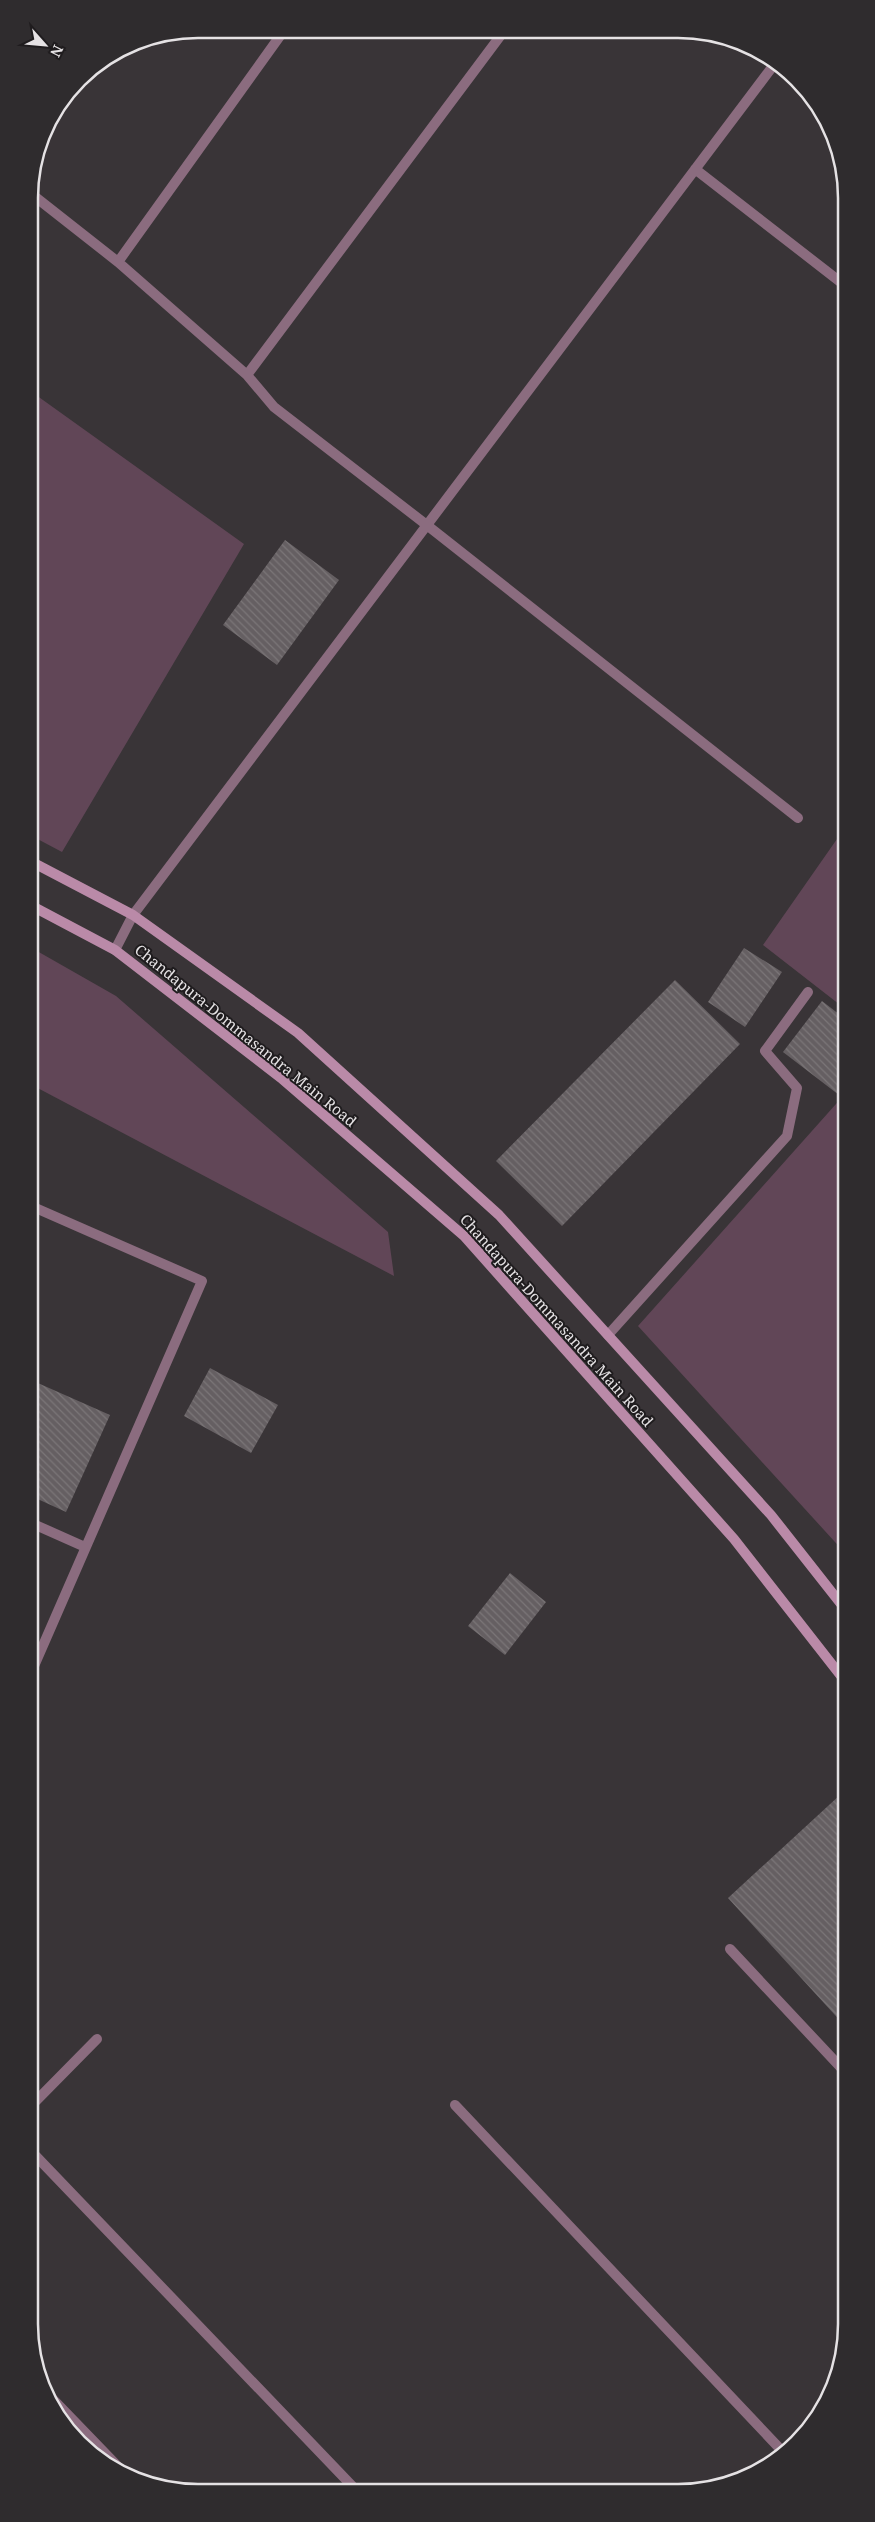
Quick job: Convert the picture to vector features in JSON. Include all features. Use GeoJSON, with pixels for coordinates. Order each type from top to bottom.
{"type":"FeatureCollection","features":[{"type":"Feature","properties":{"kind":"main road","name":"Chandapura-Dommasandra Main Road"},"geometry":{"type":"LineString","coordinates":[[38,865],[133,915],[298,1033],[499,1215],[771,1515],[837,1599]]}},
{"type":"Feature","properties":{"kind":"main road","name":"Chandapura-Dommasandra Main Road"},"geometry":{"type":"LineString","coordinates":[[38,909],[115,950],[281,1078],[464,1236],[734,1539],[837,1671]]}},
{"type":"Feature","properties":{"kind":"street"},"geometry":{"type":"LineString","coordinates":[[118,262],[279,38]]}},
{"type":"Feature","properties":{"kind":"street"},"geometry":{"type":"LineString","coordinates":[[247,375],[499,38]]}},
{"type":"Feature","properties":{"kind":"street"},"geometry":{"type":"LineString","coordinates":[[115,950],[133,915],[771,68]]}},
{"type":"Feature","properties":{"kind":"street"},"geometry":{"type":"LineString","coordinates":[[695,169],[838,280]]}},
{"type":"Feature","properties":{"kind":"street"},"geometry":{"type":"LineString","coordinates":[[38,199],[118,262],[247,375],[274,407],[798,818]]}},
{"type":"Feature","properties":{"kind":"street"},"geometry":{"type":"LineString","coordinates":[[608,1335],[787,1136],[797,1088],[765,1051],[808,992]]}},
{"type":"Feature","properties":{"kind":"street"},"geometry":{"type":"LineString","coordinates":[[38,1210],[202,1282],[38,1657]]}},
{"type":"Feature","properties":{"kind":"street"},"geometry":{"type":"LineString","coordinates":[[38,1526],[85,1547]]}},
{"type":"Feature","properties":{"kind":"street"},"geometry":{"type":"LineString","coordinates":[[730,1949],[837,2064]]}},
{"type":"Feature","properties":{"kind":"street"},"geometry":{"type":"LineString","coordinates":[[38,2099],[97,2039]]}},
{"type":"Feature","properties":{"kind":"street"},"geometry":{"type":"LineString","coordinates":[[455,2105],[779,2448]]}},
{"type":"Feature","properties":{"kind":"street"},"geometry":{"type":"LineString","coordinates":[[38,2158],[350,2484]]}},
{"type":"Feature","properties":{"kind":"street"},"geometry":{"type":"LineString","coordinates":[[64,2411],[108,2457]]}},
{"type":"Feature","properties":{"kind":"shaded area"},"geometry":{"type":"Polygon","coordinates":[[[38,396],[244,544],[62,852],[38,839],[38,396]]]}},
{"type":"Feature","properties":{"kind":"shaded area"},"geometry":{"type":"Polygon","coordinates":[[[838,838],[838,1003],[763,945],[838,838]]]}},
{"type":"Feature","properties":{"kind":"shaded area"},"geometry":{"type":"Polygon","coordinates":[[[38,952],[116,996],[388,1232],[394,1276],[38,1088],[38,952]]]}},
{"type":"Feature","properties":{"kind":"shaded area"},"geometry":{"type":"Polygon","coordinates":[[[838,1102],[837,1545],[638,1326],[838,1102]]]}},
{"type":"Feature","properties":{"kind":"building"},"geometry":{"type":"Polygon","coordinates":[[[285,540],[339,580],[277,665],[223,625],[285,540]]]}},
{"type":"Feature","properties":{"kind":"building"},"geometry":{"type":"Polygon","coordinates":[[[744,948],[782,972],[745,1027],[708,1002],[744,948]]]}},
{"type":"Feature","properties":{"kind":"building"},"geometry":{"type":"Polygon","coordinates":[[[675,980],[740,1044],[562,1226],[496,1161],[675,980]]]}},
{"type":"Feature","properties":{"kind":"building"},"geometry":{"type":"Polygon","coordinates":[[[822,1001],[838,1013],[838,1094],[783,1052],[822,1001]]]}},
{"type":"Feature","properties":{"kind":"building"},"geometry":{"type":"Polygon","coordinates":[[[210,1368],[278,1405],[251,1453],[184,1416],[210,1368]]]}},
{"type":"Feature","properties":{"kind":"building"},"geometry":{"type":"Polygon","coordinates":[[[38,1383],[110,1415],[66,1512],[38,1499],[38,1383]]]}},
{"type":"Feature","properties":{"kind":"building"},"geometry":{"type":"Polygon","coordinates":[[[510,1573],[546,1602],[505,1655],[468,1626],[510,1573]]]}},
{"type":"Feature","properties":{"kind":"building"},"geometry":{"type":"Polygon","coordinates":[[[837,1797],[837,2017],[728,1898],[837,1797]]]}}]}
